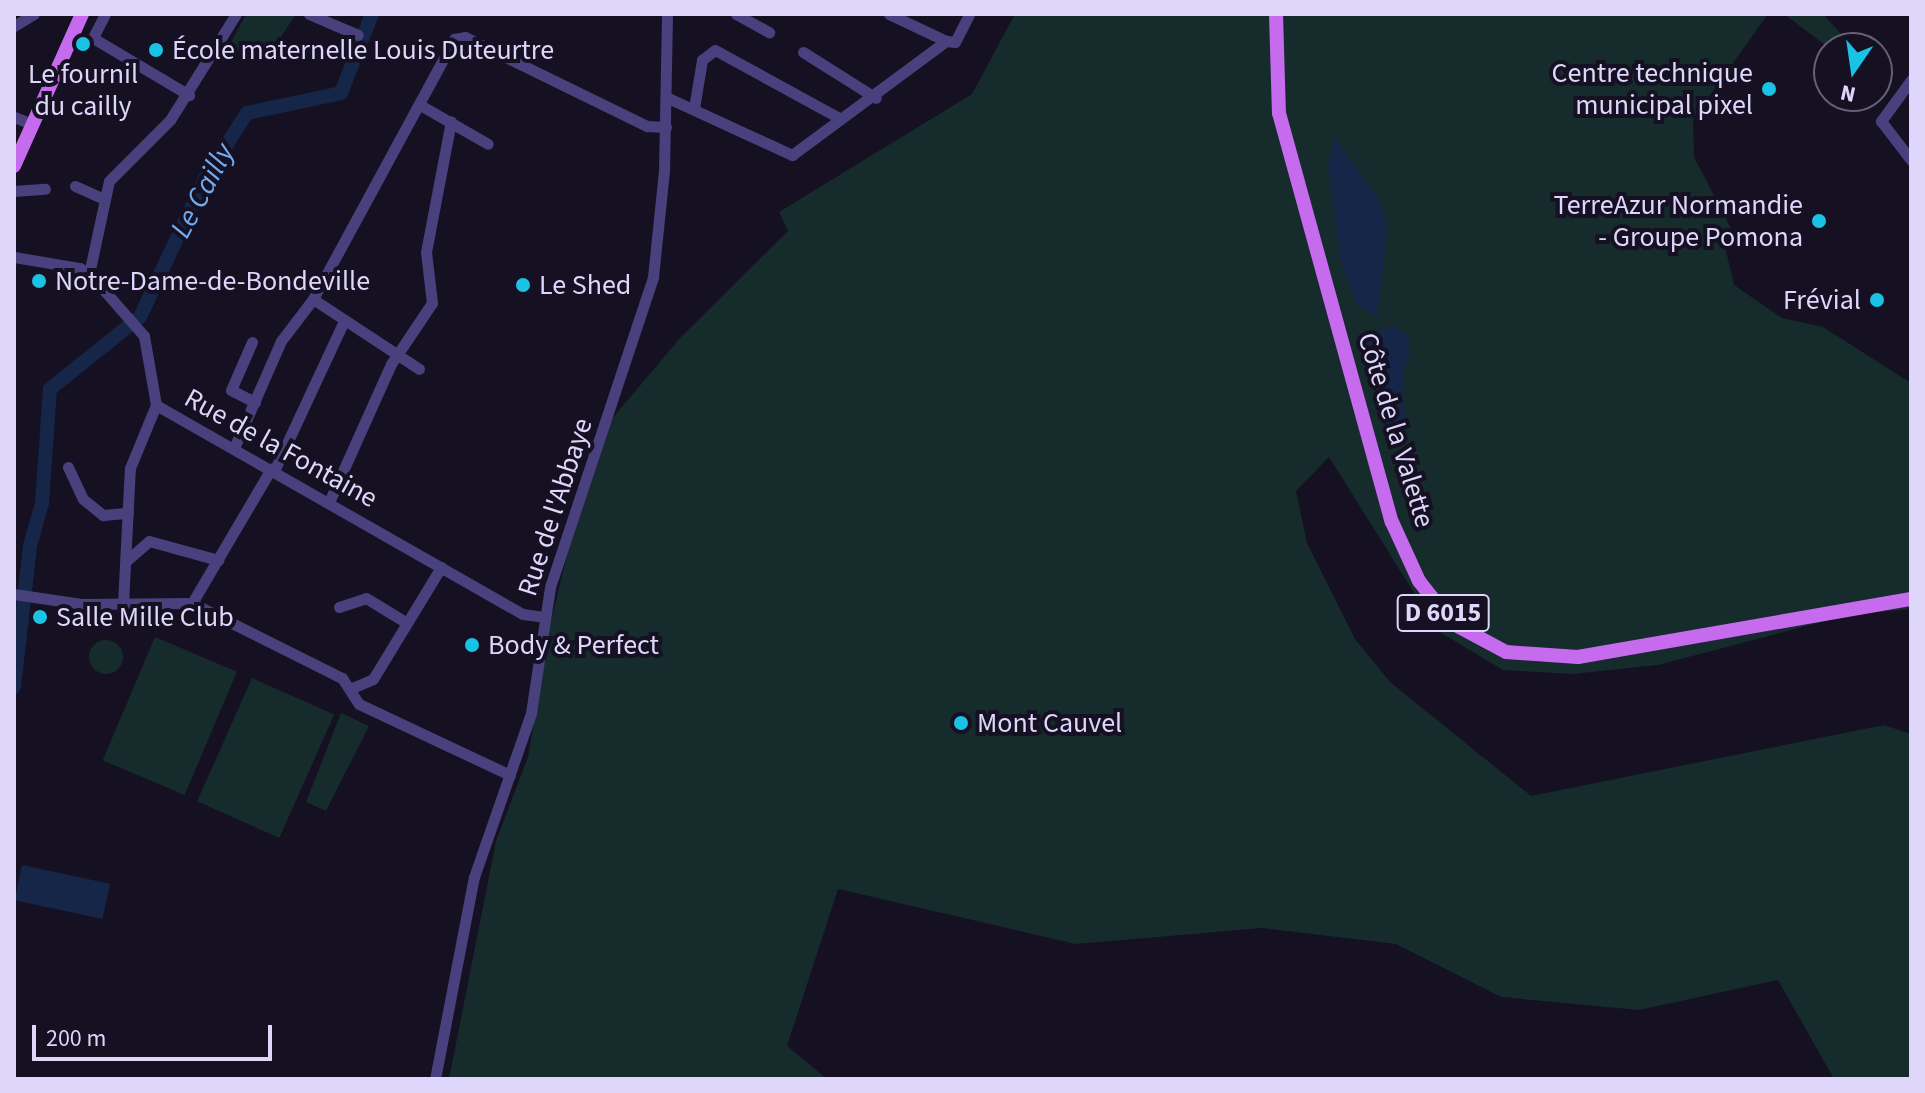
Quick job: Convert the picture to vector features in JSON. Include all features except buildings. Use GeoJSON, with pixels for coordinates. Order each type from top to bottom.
{"type":"FeatureCollection","features":[{"type":"Feature","properties":{"kind":"main road"},"geometry":{"type":"LineString","coordinates":[[14,166],[79,14]]}},
{"type":"Feature","properties":{"kind":"main road","name":"Côte de la Valette"},"geometry":{"type":"LineString","coordinates":[[1276,14],[1279,113],[1392,522],[1419,581],[1452,623],[1506,652],[1578,657],[1911,599]]}},
{"type":"Feature","properties":{"kind":"street"},"geometry":{"type":"LineString","coordinates":[[14,26],[34,14]]}},
{"type":"Feature","properties":{"kind":"street"},"geometry":{"type":"LineString","coordinates":[[105,14],[93,38],[189,95]]}},
{"type":"Feature","properties":{"kind":"street"},"geometry":{"type":"LineString","coordinates":[[14,257],[89,274],[102,198],[189,95],[236,14]]}},
{"type":"Feature","properties":{"kind":"street"},"geometry":{"type":"LineString","coordinates":[[309,14],[358,35]]}},
{"type":"Feature","properties":{"kind":"street","name":"Rue de l'Abbaye"},"geometry":{"type":"LineString","coordinates":[[435,1079],[474,877],[531,713],[544,617],[649,293],[666,131],[667,14]]}},
{"type":"Feature","properties":{"kind":"street"},"geometry":{"type":"LineString","coordinates":[[736,14],[769,32]]}},
{"type":"Feature","properties":{"kind":"street"},"geometry":{"type":"LineString","coordinates":[[889,14],[946,41],[955,42],[969,14]]}},
{"type":"Feature","properties":{"kind":"street"},"geometry":{"type":"LineString","coordinates":[[234,448],[281,341],[313,299],[454,39],[465,37],[647,126],[666,131]]}},
{"type":"Feature","properties":{"kind":"street"},"geometry":{"type":"LineString","coordinates":[[666,97],[787,156],[839,118],[876,98],[946,41]]}},
{"type":"Feature","properties":{"kind":"street"},"geometry":{"type":"LineString","coordinates":[[694,108],[702,60],[715,50],[839,118]]}},
{"type":"Feature","properties":{"kind":"street"},"geometry":{"type":"LineString","coordinates":[[803,52],[876,98]]}},
{"type":"Feature","properties":{"kind":"street"},"geometry":{"type":"LineString","coordinates":[[1911,80],[1881,121],[1911,160]]}},
{"type":"Feature","properties":{"kind":"street"},"geometry":{"type":"LineString","coordinates":[[420,105],[488,144]]}},
{"type":"Feature","properties":{"kind":"street"},"geometry":{"type":"LineString","coordinates":[[14,117],[32,124]]}},
{"type":"Feature","properties":{"kind":"street"},"geometry":{"type":"LineString","coordinates":[[329,502],[396,355],[434,296],[426,252],[451,121]]}},
{"type":"Feature","properties":{"kind":"street"},"geometry":{"type":"LineString","coordinates":[[75,186],[102,198]]}},
{"type":"Feature","properties":{"kind":"street"},"geometry":{"type":"LineString","coordinates":[[14,191],[45,189]]}},
{"type":"Feature","properties":{"kind":"street","name":"Rue de la Fontaine"},"geometry":{"type":"LineString","coordinates":[[89,274],[140,331],[156,405],[523,614],[544,617]]}},
{"type":"Feature","properties":{"kind":"street"},"geometry":{"type":"LineString","coordinates":[[313,299],[343,323],[419,369]]}},
{"type":"Feature","properties":{"kind":"street"},"geometry":{"type":"LineString","coordinates":[[192,603],[273,470],[343,323]]}},
{"type":"Feature","properties":{"kind":"street"},"geometry":{"type":"LineString","coordinates":[[252,342],[231,390],[255,402]]}},
{"type":"Feature","properties":{"kind":"street"},"geometry":{"type":"LineString","coordinates":[[123,604],[134,451],[156,405]]}},
{"type":"Feature","properties":{"kind":"street"},"geometry":{"type":"LineString","coordinates":[[68,467],[83,499],[103,515],[128,513]]}},
{"type":"Feature","properties":{"kind":"street"},"geometry":{"type":"LineString","coordinates":[[125,563],[149,541],[218,560]]}},
{"type":"Feature","properties":{"kind":"street"},"geometry":{"type":"LineString","coordinates":[[352,688],[370,683],[441,567]]}},
{"type":"Feature","properties":{"kind":"street"},"geometry":{"type":"LineString","coordinates":[[14,594],[123,604],[192,603],[352,688],[359,704],[510,775]]}},
{"type":"Feature","properties":{"kind":"street"},"geometry":{"type":"LineString","coordinates":[[339,607],[366,598],[407,623]]}},
{"type":"Feature","properties":{"kind":"green space"},"geometry":{"type":"Polygon","coordinates":[[[246,14],[296,14],[270,54],[252,60],[229,46],[246,14]]]}},
{"type":"Feature","properties":{"kind":"green space"},"geometry":{"type":"Polygon","coordinates":[[[1015,14],[1768,14],[1693,119],[1694,157],[1736,238],[1726,251],[1734,285],[1782,318],[1823,327],[1911,383],[1911,609],[1848,615],[1658,665],[1572,674],[1503,670],[1438,631],[1329,457],[1296,491],[1307,543],[1355,639],[1390,682],[1531,796],[1884,725],[1911,734],[1911,1079],[1834,1079],[1778,980],[1639,1010],[1501,997],[1396,944],[1262,928],[1076,944],[838,889],[787,1046],[827,1079],[449,1079],[496,841],[528,757],[551,621],[595,439],[680,338],[788,231],[779,212],[972,94],[1015,14]]]}},
{"type":"Feature","properties":{"kind":"green space"},"geometry":{"type":"Polygon","coordinates":[[[1784,14],[1823,14],[1839,32],[1813,32],[1813,36],[1784,14]]]}},
{"type":"Feature","properties":{"kind":"green space"},"geometry":{"type":"Polygon","coordinates":[[[155,637],[237,672],[185,795],[103,760],[155,637]]]}},
{"type":"Feature","properties":{"kind":"green space"},"geometry":{"type":"Polygon","coordinates":[[[106,640],[118,645],[123,657],[118,669],[106,674],[94,669],[89,657],[94,645],[106,640]]]}},
{"type":"Feature","properties":{"kind":"green space"},"geometry":{"type":"Polygon","coordinates":[[[252,678],[334,715],[279,838],[197,801],[252,678]]]}},
{"type":"Feature","properties":{"kind":"green space"},"geometry":{"type":"Polygon","coordinates":[[[341,713],[369,726],[326,811],[306,802],[341,713]]]}},
{"type":"Feature","properties":{"kind":"water"},"geometry":{"type":"Polygon","coordinates":[[[1335,138],[1382,205],[1387,231],[1377,317],[1357,305],[1340,257],[1328,163],[1335,138]]]}},
{"type":"Feature","properties":{"kind":"water"},"geometry":{"type":"Polygon","coordinates":[[[1393,326],[1408,335],[1410,352],[1403,373],[1405,428],[1386,437],[1364,344],[1371,332],[1393,326]]]}},
{"type":"Feature","properties":{"kind":"water"},"geometry":{"type":"Polygon","coordinates":[[[22,865],[110,884],[103,919],[15,900],[22,865]]]}},
{"type":"Feature","properties":{"kind":"waterway","name":"Le Cailly"},"geometry":{"type":"LineString","coordinates":[[14,687],[30,546],[42,503],[50,389],[140,317],[206,177],[247,113],[341,93],[372,14]]}},
{"type":"Feature","properties":{"kind":"place","name":"Le fournil du cailly"},"geometry":{"type":"Point","coordinates":[83,44]}},
{"type":"Feature","properties":{"kind":"place","name":"École maternelle Louis Duteurtre"},"geometry":{"type":"Point","coordinates":[156,50]}},
{"type":"Feature","properties":{"kind":"place","name":"Centre technique municipal pixel"},"geometry":{"type":"Point","coordinates":[1769,89]}},
{"type":"Feature","properties":{"kind":"place","name":"TerreAzur Normandie - Groupe Pomona"},"geometry":{"type":"Point","coordinates":[1819,221]}},
{"type":"Feature","properties":{"kind":"place","name":"Notre-Dame-de-Bondeville"},"geometry":{"type":"Point","coordinates":[39,281]}},
{"type":"Feature","properties":{"kind":"place","name":"Le Shed"},"geometry":{"type":"Point","coordinates":[523,285]}},
{"type":"Feature","properties":{"kind":"place","name":"Frévial"},"geometry":{"type":"Point","coordinates":[1877,300]}},
{"type":"Feature","properties":{"kind":"place","name":"Salle Mille Club"},"geometry":{"type":"Point","coordinates":[40,617]}},
{"type":"Feature","properties":{"kind":"place","name":"Body & Perfect"},"geometry":{"type":"Point","coordinates":[472,645]}},
{"type":"Feature","properties":{"kind":"place","name":"Mont Cauvel"},"geometry":{"type":"Point","coordinates":[961,723]}}]}
